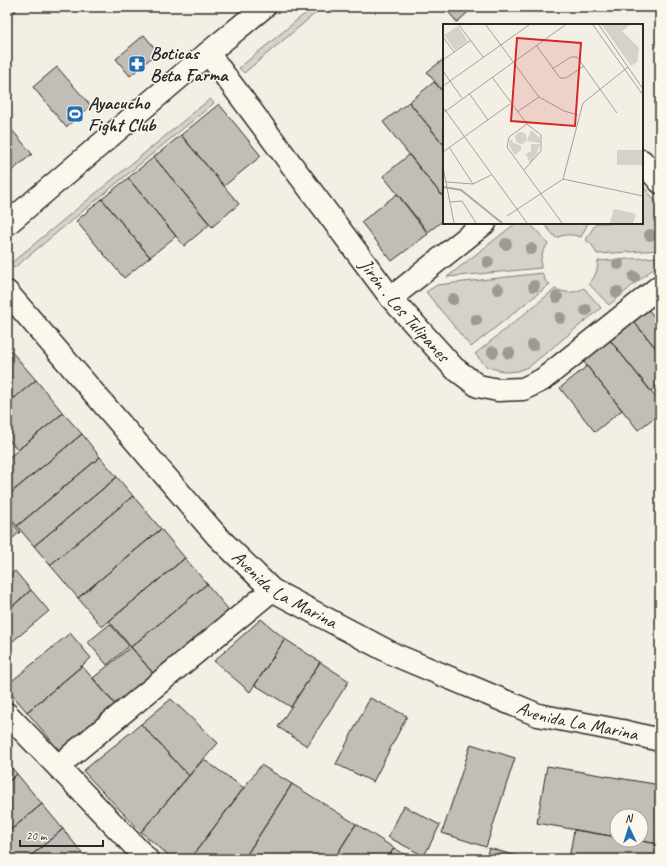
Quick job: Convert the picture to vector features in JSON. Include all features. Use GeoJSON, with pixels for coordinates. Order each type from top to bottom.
{"type":"FeatureCollection","features":[{"type":"Feature","properties":{"kind":"street"},"geometry":{"type":"LineString","coordinates":[[7,224],[264,7]]}},
{"type":"Feature","properties":{"kind":"street","name":"Jirón . Los Tulipanes"},"geometry":{"type":"LineString","coordinates":[[208,53],[391,298],[454,368],[478,386],[498,390],[524,389],[542,380],[660,286]]}},
{"type":"Feature","properties":{"kind":"street"},"geometry":{"type":"LineString","coordinates":[[643,162],[660,182]]}},
{"type":"Feature","properties":{"kind":"street"},"geometry":{"type":"LineString","coordinates":[[391,298],[484,224]]}},
{"type":"Feature","properties":{"kind":"street","name":"Avenida La Marina"},"geometry":{"type":"LineString","coordinates":[[7,292],[217,536],[272,590],[393,654],[538,715],[660,740]]}},
{"type":"Feature","properties":{"kind":"street"},"geometry":{"type":"LineString","coordinates":[[58,766],[272,590]]}},
{"type":"Feature","properties":{"kind":"street"},"geometry":{"type":"LineString","coordinates":[[7,714],[147,859]]}},
{"type":"Feature","properties":{"kind":"shaded area"},"geometry":{"type":"Polygon","coordinates":[[[313,7],[323,7],[244,73],[239,68],[313,7]]]}},
{"type":"Feature","properties":{"kind":"shaded area"},"geometry":{"type":"Polygon","coordinates":[[[210,99],[214,103],[14,268],[10,264],[210,99]]]}},
{"type":"Feature","properties":{"kind":"shaded area"},"geometry":{"type":"Polygon","coordinates":[[[643,186],[660,206],[660,250],[597,254],[592,245],[586,240],[595,224],[643,224],[643,186]]]}},
{"type":"Feature","properties":{"kind":"shaded area"},"geometry":{"type":"Polygon","coordinates":[[[515,224],[531,224],[548,244],[542,255],[541,268],[447,277],[515,224]]]}},
{"type":"Feature","properties":{"kind":"shaded area"},"geometry":{"type":"Polygon","coordinates":[[[544,224],[588,224],[581,237],[568,235],[556,238],[544,224]]]}},
{"type":"Feature","properties":{"kind":"shaded area"},"geometry":{"type":"Polygon","coordinates":[[[660,257],[660,263],[609,305],[589,284],[596,273],[598,261],[660,257]]]}},
{"type":"Feature","properties":{"kind":"shaded area"},"geometry":{"type":"Polygon","coordinates":[[[542,273],[546,282],[550,284],[471,347],[426,292],[437,285],[542,273]]]}},
{"type":"Feature","properties":{"kind":"shaded area"},"geometry":{"type":"Polygon","coordinates":[[[584,288],[601,308],[530,366],[518,371],[506,372],[487,367],[475,354],[555,289],[570,292],[584,288]]]}},
{"type":"Feature","properties":{"kind":"building"},"geometry":{"type":"Polygon","coordinates":[[[7,7],[13,7],[16,11],[7,18],[7,7]]]}},
{"type":"Feature","properties":{"kind":"building"},"geometry":{"type":"Polygon","coordinates":[[[444,7],[474,7],[457,22],[444,7]]]}},
{"type":"Feature","properties":{"kind":"building"},"geometry":{"type":"Polygon","coordinates":[[[144,35],[158,52],[130,76],[116,59],[144,35]]]}},
{"type":"Feature","properties":{"kind":"building"},"geometry":{"type":"Polygon","coordinates":[[[443,60],[443,92],[427,72],[443,60]]]}},
{"type":"Feature","properties":{"kind":"building"},"geometry":{"type":"Polygon","coordinates":[[[57,67],[91,106],[66,127],[33,87],[57,67]]]}},
{"type":"Feature","properties":{"kind":"building"},"geometry":{"type":"Polygon","coordinates":[[[434,82],[443,92],[443,144],[409,102],[434,82]]]}},
{"type":"Feature","properties":{"kind":"building"},"geometry":{"type":"Polygon","coordinates":[[[409,102],[443,144],[443,197],[383,122],[409,102]]]}},
{"type":"Feature","properties":{"kind":"building"},"geometry":{"type":"Polygon","coordinates":[[[219,104],[261,156],[224,186],[181,135],[219,104]]]}},
{"type":"Feature","properties":{"kind":"building"},"geometry":{"type":"Polygon","coordinates":[[[7,124],[32,154],[13,170],[7,163],[7,124]]]}},
{"type":"Feature","properties":{"kind":"building"},"geometry":{"type":"Polygon","coordinates":[[[181,135],[239,204],[212,227],[154,157],[181,135]]]}},
{"type":"Feature","properties":{"kind":"building"},"geometry":{"type":"Polygon","coordinates":[[[409,155],[443,197],[443,221],[428,232],[383,176],[409,155]]]}},
{"type":"Feature","properties":{"kind":"building"},"geometry":{"type":"Polygon","coordinates":[[[154,157],[210,224],[184,246],[128,178],[154,157]]]}},
{"type":"Feature","properties":{"kind":"building"},"geometry":{"type":"Polygon","coordinates":[[[128,178],[176,236],[150,257],[102,199],[128,178]]]}},
{"type":"Feature","properties":{"kind":"building"},"geometry":{"type":"Polygon","coordinates":[[[397,194],[428,234],[392,261],[361,222],[397,194]]]}},
{"type":"Feature","properties":{"kind":"building"},"geometry":{"type":"Polygon","coordinates":[[[102,199],[150,257],[124,278],[76,221],[102,199]]]}},
{"type":"Feature","properties":{"kind":"building"},"geometry":{"type":"Polygon","coordinates":[[[648,309],[660,324],[660,353],[633,321],[648,309]]]}},
{"type":"Feature","properties":{"kind":"building"},"geometry":{"type":"Polygon","coordinates":[[[633,321],[660,353],[660,383],[651,391],[610,340],[633,321]]]}},
{"type":"Feature","properties":{"kind":"building"},"geometry":{"type":"Polygon","coordinates":[[[610,340],[660,403],[660,413],[638,430],[583,361],[610,340]]]}},
{"type":"Feature","properties":{"kind":"building"},"geometry":{"type":"Polygon","coordinates":[[[10,350],[36,380],[7,404],[7,353],[10,350]]]}},
{"type":"Feature","properties":{"kind":"building"},"geometry":{"type":"Polygon","coordinates":[[[587,366],[622,410],[595,432],[560,388],[587,366]]]}},
{"type":"Feature","properties":{"kind":"building"},"geometry":{"type":"Polygon","coordinates":[[[36,380],[63,413],[18,450],[7,438],[7,404],[36,380]]]}},
{"type":"Feature","properties":{"kind":"building"},"geometry":{"type":"Polygon","coordinates":[[[63,413],[82,434],[7,496],[7,459],[63,413]]]}},
{"type":"Feature","properties":{"kind":"building"},"geometry":{"type":"Polygon","coordinates":[[[82,434],[100,457],[17,526],[7,514],[7,496],[82,434]]]}},
{"type":"Feature","properties":{"kind":"building"},"geometry":{"type":"Polygon","coordinates":[[[100,457],[117,477],[34,546],[17,526],[100,457]]]}},
{"type":"Feature","properties":{"kind":"building"},"geometry":{"type":"Polygon","coordinates":[[[117,477],[133,496],[50,565],[34,546],[117,477]]]}},
{"type":"Feature","properties":{"kind":"building"},"geometry":{"type":"Polygon","coordinates":[[[133,496],[161,529],[78,598],[50,565],[133,496]]]}},
{"type":"Feature","properties":{"kind":"building"},"geometry":{"type":"Polygon","coordinates":[[[7,517],[20,532],[7,543],[7,517]]]}},
{"type":"Feature","properties":{"kind":"building"},"geometry":{"type":"Polygon","coordinates":[[[161,529],[185,558],[102,627],[78,598],[161,529]]]}},
{"type":"Feature","properties":{"kind":"building"},"geometry":{"type":"Polygon","coordinates":[[[185,558],[207,584],[131,647],[109,621],[185,558]]]}},
{"type":"Feature","properties":{"kind":"building"},"geometry":{"type":"Polygon","coordinates":[[[15,571],[31,590],[7,611],[7,578],[15,571]]]}},
{"type":"Feature","properties":{"kind":"building"},"geometry":{"type":"Polygon","coordinates":[[[207,584],[233,615],[157,678],[131,647],[207,584]]]}},
{"type":"Feature","properties":{"kind":"building"},"geometry":{"type":"Polygon","coordinates":[[[31,590],[49,611],[7,646],[7,611],[31,590]]]}},
{"type":"Feature","properties":{"kind":"building"},"geometry":{"type":"Polygon","coordinates":[[[261,619],[285,639],[250,692],[214,661],[261,619]]]}},
{"type":"Feature","properties":{"kind":"building"},"geometry":{"type":"Polygon","coordinates":[[[110,624],[129,646],[107,665],[88,642],[110,624]]]}},
{"type":"Feature","properties":{"kind":"building"},"geometry":{"type":"Polygon","coordinates":[[[70,633],[91,658],[27,712],[7,689],[7,685],[70,633]]]}},
{"type":"Feature","properties":{"kind":"building"},"geometry":{"type":"Polygon","coordinates":[[[285,639],[320,662],[291,707],[255,685],[285,639]]]}},
{"type":"Feature","properties":{"kind":"building"},"geometry":{"type":"Polygon","coordinates":[[[131,647],[157,678],[119,709],[93,678],[131,647]]]}},
{"type":"Feature","properties":{"kind":"building"},"geometry":{"type":"Polygon","coordinates":[[[320,662],[349,681],[307,746],[278,727],[320,662]]]}},
{"type":"Feature","properties":{"kind":"building"},"geometry":{"type":"Polygon","coordinates":[[[82,666],[119,709],[64,756],[27,712],[82,666]]]}},
{"type":"Feature","properties":{"kind":"building"},"geometry":{"type":"Polygon","coordinates":[[[370,698],[407,716],[373,782],[336,764],[370,698]]]}},
{"type":"Feature","properties":{"kind":"building"},"geometry":{"type":"Polygon","coordinates":[[[171,699],[218,743],[189,776],[141,724],[171,699]]]}},
{"type":"Feature","properties":{"kind":"building"},"geometry":{"type":"Polygon","coordinates":[[[141,724],[189,776],[141,832],[83,771],[141,724]]]}},
{"type":"Feature","properties":{"kind":"building"},"geometry":{"type":"Polygon","coordinates":[[[471,744],[515,758],[486,847],[442,833],[471,744]]]}},
{"type":"Feature","properties":{"kind":"building"},"geometry":{"type":"Polygon","coordinates":[[[203,759],[244,788],[190,859],[173,859],[141,832],[203,759]]]}},
{"type":"Feature","properties":{"kind":"building"},"geometry":{"type":"Polygon","coordinates":[[[7,762],[17,774],[7,783],[7,762]]]}},
{"type":"Feature","properties":{"kind":"building"},"geometry":{"type":"Polygon","coordinates":[[[261,765],[292,784],[244,859],[190,859],[261,765]]]}},
{"type":"Feature","properties":{"kind":"building"},"geometry":{"type":"Polygon","coordinates":[[[547,766],[660,785],[659,844],[649,842],[649,808],[609,808],[609,836],[537,823],[547,766]]]}},
{"type":"Feature","properties":{"kind":"building"},"geometry":{"type":"Polygon","coordinates":[[[17,774],[42,804],[7,833],[7,783],[17,774]]]}},
{"type":"Feature","properties":{"kind":"building"},"geometry":{"type":"Polygon","coordinates":[[[292,784],[356,824],[334,859],[244,859],[292,784]]]}},
{"type":"Feature","properties":{"kind":"building"},"geometry":{"type":"Polygon","coordinates":[[[42,804],[63,829],[27,859],[7,859],[7,833],[42,804]]]}},
{"type":"Feature","properties":{"kind":"building"},"geometry":{"type":"Polygon","coordinates":[[[404,806],[440,825],[424,856],[388,837],[404,806]]]}},
{"type":"Feature","properties":{"kind":"building"},"geometry":{"type":"Polygon","coordinates":[[[356,824],[394,848],[387,859],[334,859],[356,824]]]}},
{"type":"Feature","properties":{"kind":"building"},"geometry":{"type":"Polygon","coordinates":[[[63,829],[86,858],[85,859],[27,859],[63,829]]]}},
{"type":"Feature","properties":{"kind":"building"},"geometry":{"type":"Polygon","coordinates":[[[574,830],[609,836],[609,848],[649,848],[649,842],[659,844],[657,859],[569,859],[574,830]]]}},
{"type":"Feature","properties":{"kind":"building"},"geometry":{"type":"Polygon","coordinates":[[[394,848],[413,859],[387,859],[394,848]]]}},
{"type":"Feature","properties":{"kind":"building"},"geometry":{"type":"Polygon","coordinates":[[[489,848],[520,857],[520,859],[485,859],[489,848]]]}},
{"type":"Feature","properties":{"kind":"place","name":"Boticas Beta Farma"},"geometry":{"type":"Point","coordinates":[137,64]}},
{"type":"Feature","properties":{"kind":"place","name":"Ayacucho Fight Club"},"geometry":{"type":"Point","coordinates":[75,114]}}]}
